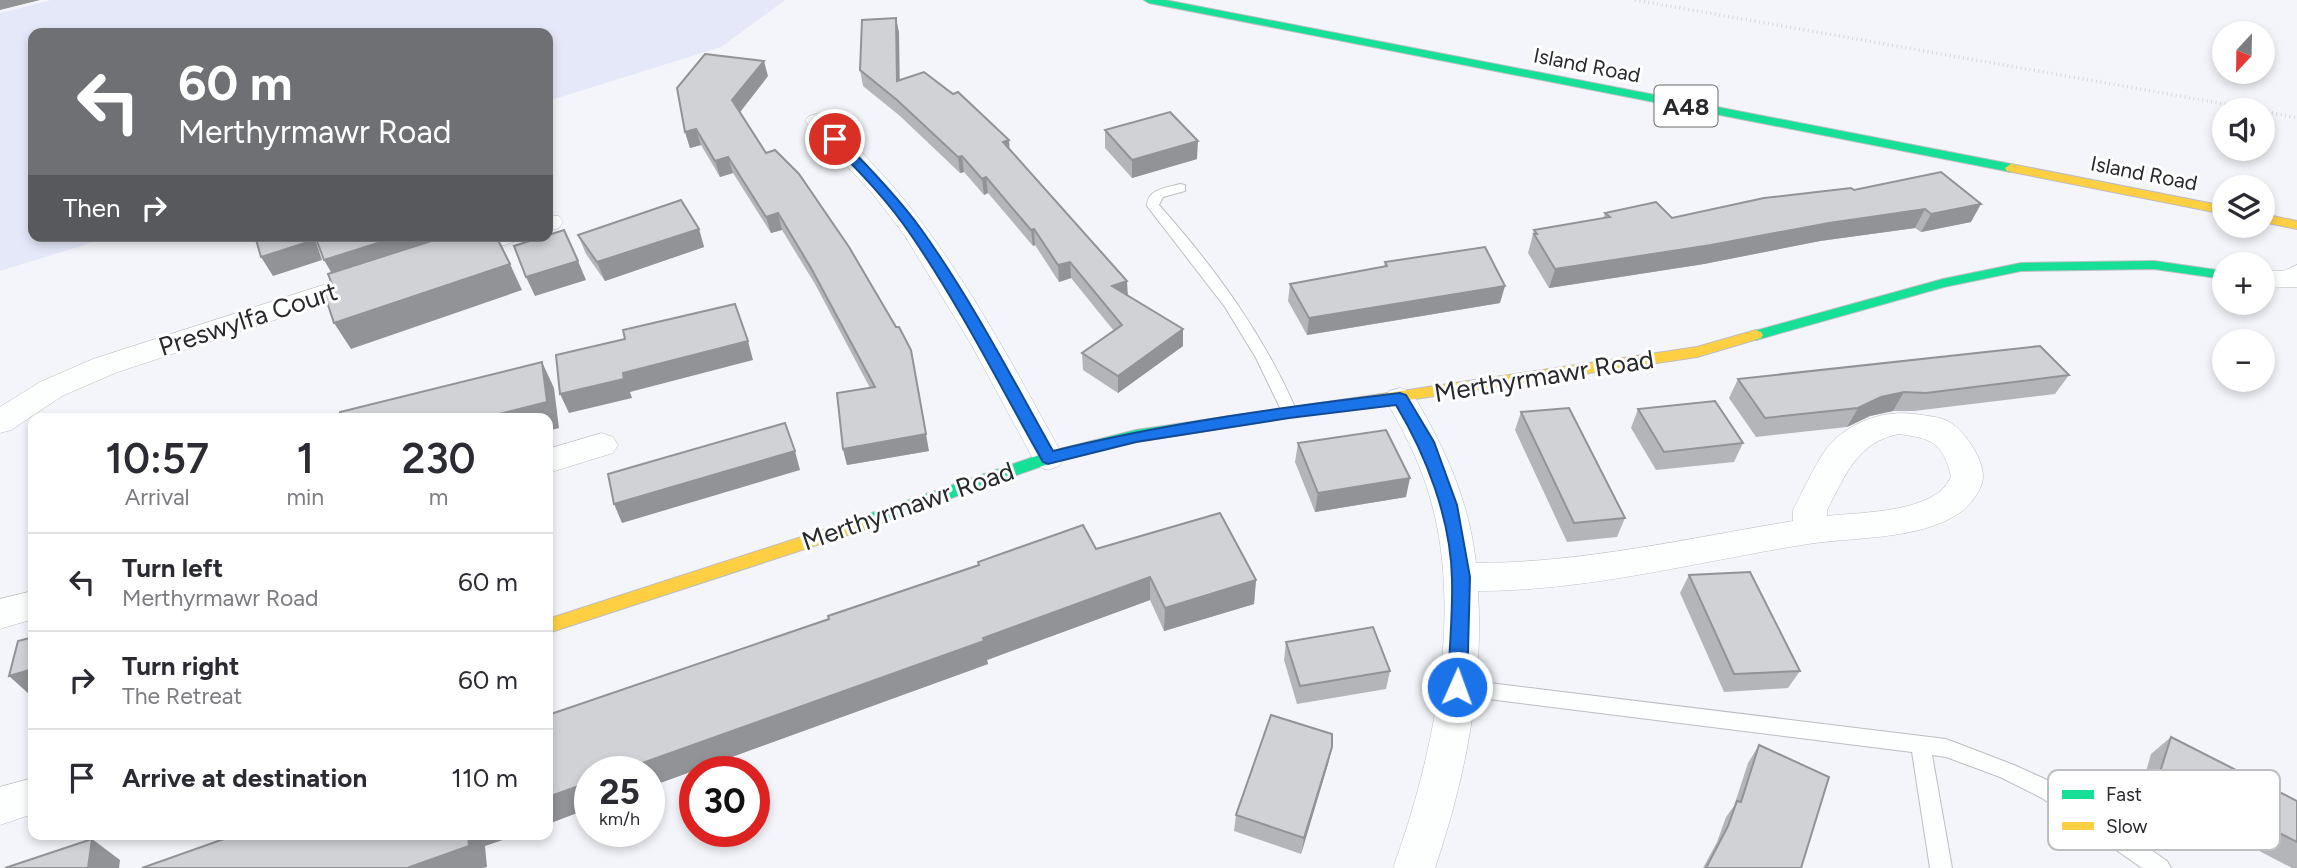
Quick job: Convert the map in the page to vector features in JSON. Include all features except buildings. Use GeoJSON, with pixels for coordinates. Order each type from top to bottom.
{"type":"FeatureCollection","features":[{"type":"Feature","properties":{"kind":"street","name":"Island Road"},"geometry":{"type":"LineString","coordinates":[[1149,0],[2212,208]]}},
{"type":"Feature","properties":{"kind":"street"},"geometry":{"type":"LineString","coordinates":[[817,121],[870,175],[915,231],[981,334],[1048,458]]}},
{"type":"Feature","properties":{"kind":"street"},"geometry":{"type":"LineString","coordinates":[[2275,220],[2297,225]]}},
{"type":"Feature","properties":{"kind":"street","name":"Preswylfa Court"},"geometry":{"type":"LineString","coordinates":[[0,422],[51,389],[104,366],[486,242]]}},
{"type":"Feature","properties":{"kind":"street","name":"Merthyrmawr Road"},"geometry":{"type":"LineString","coordinates":[[553,624],[853,526],[1048,458],[1136,436],[1289,412],[1400,399],[1697,352],[1943,283],[2021,267],[2154,265],[2212,273]]}},
{"type":"Feature","properties":{"kind":"street"},"geometry":{"type":"LineString","coordinates":[[2275,279],[2289,280],[2297,274]]}},
{"type":"Feature","properties":{"kind":"street"},"geometry":{"type":"LineString","coordinates":[[1400,399],[1426,442],[1448,505],[1461,577],[1457,687],[1441,788],[1415,868]]}},
{"type":"Feature","properties":{"kind":"street"},"geometry":{"type":"LineString","coordinates":[[1461,577],[1506,577],[1599,566],[1810,531],[1921,517],[1947,505],[1962,492],[1968,476],[1963,461],[1951,440],[1937,429],[1899,423],[1877,427],[1843,450],[1810,510],[1810,531]]}},
{"type":"Feature","properties":{"kind":"street"},"geometry":{"type":"LineString","coordinates":[[553,460],[602,446]]}},
{"type":"Feature","properties":{"kind":"street"},"geometry":{"type":"LineString","coordinates":[[0,614],[28,606]]}},
{"type":"Feature","properties":{"kind":"street"},"geometry":{"type":"LineString","coordinates":[[0,806],[28,798]]}},
{"type":"Feature","properties":{"kind":"lane"},"geometry":{"type":"LineString","coordinates":[[1180,188],[1158,194],[1153,200],[1153,206],[1227,302],[1280,386],[1289,412]]}},
{"type":"Feature","properties":{"kind":"lane"},"geometry":{"type":"LineString","coordinates":[[1457,687],[1946,748],[2007,771],[2048,791]]}},
{"type":"Feature","properties":{"kind":"lane"},"geometry":{"type":"LineString","coordinates":[[1920,744],[1941,868]]}},
{"type":"Feature","properties":{"kind":"lane"},"geometry":{"type":"LineString","coordinates":[[2135,850],[2161,868]]}},
{"type":"Feature","properties":{"kind":"path"},"geometry":{"type":"LineString","coordinates":[[1636,0],[2212,102]]}},
{"type":"Feature","properties":{"kind":"path"},"geometry":{"type":"LineString","coordinates":[[2275,114],[2297,118]]}},
{"type":"Feature","properties":{"kind":"shaded area"},"geometry":{"type":"Polygon","coordinates":[[[51,0],[785,0],[721,47],[553,99],[553,28],[28,28],[28,242],[94,242],[0,271],[0,13],[51,0]]]}},
{"type":"Feature","properties":{"kind":"traffic: fast"},"geometry":{"type":"LineString","coordinates":[[1149,0],[2011,168]]}},
{"type":"Feature","properties":{"kind":"traffic: fast"},"geometry":{"type":"LineString","coordinates":[[1756,335],[1943,283],[2021,267],[2154,265],[2212,273]]}},
{"type":"Feature","properties":{"kind":"traffic: fast"},"geometry":{"type":"LineString","coordinates":[[866,522],[1048,458],[1136,436],[1307,410]]}},
{"type":"Feature","properties":{"kind":"traffic: slow"},"geometry":{"type":"LineString","coordinates":[[2011,168],[2212,208]]}},
{"type":"Feature","properties":{"kind":"traffic: slow"},"geometry":{"type":"LineString","coordinates":[[2275,220],[2297,225]]}},
{"type":"Feature","properties":{"kind":"traffic: slow"},"geometry":{"type":"LineString","coordinates":[[1307,410],[1697,352],[1756,335]]}},
{"type":"Feature","properties":{"kind":"traffic: slow"},"geometry":{"type":"LineString","coordinates":[[553,624],[866,522]]}},
{"type":"Feature","properties":{"kind":"route"},"geometry":{"type":"LineString","coordinates":[[835,139],[870,175],[915,231],[981,334],[1048,458],[1136,436],[1289,412],[1400,399],[1426,442],[1448,505],[1461,577],[1457,687]]}}]}
